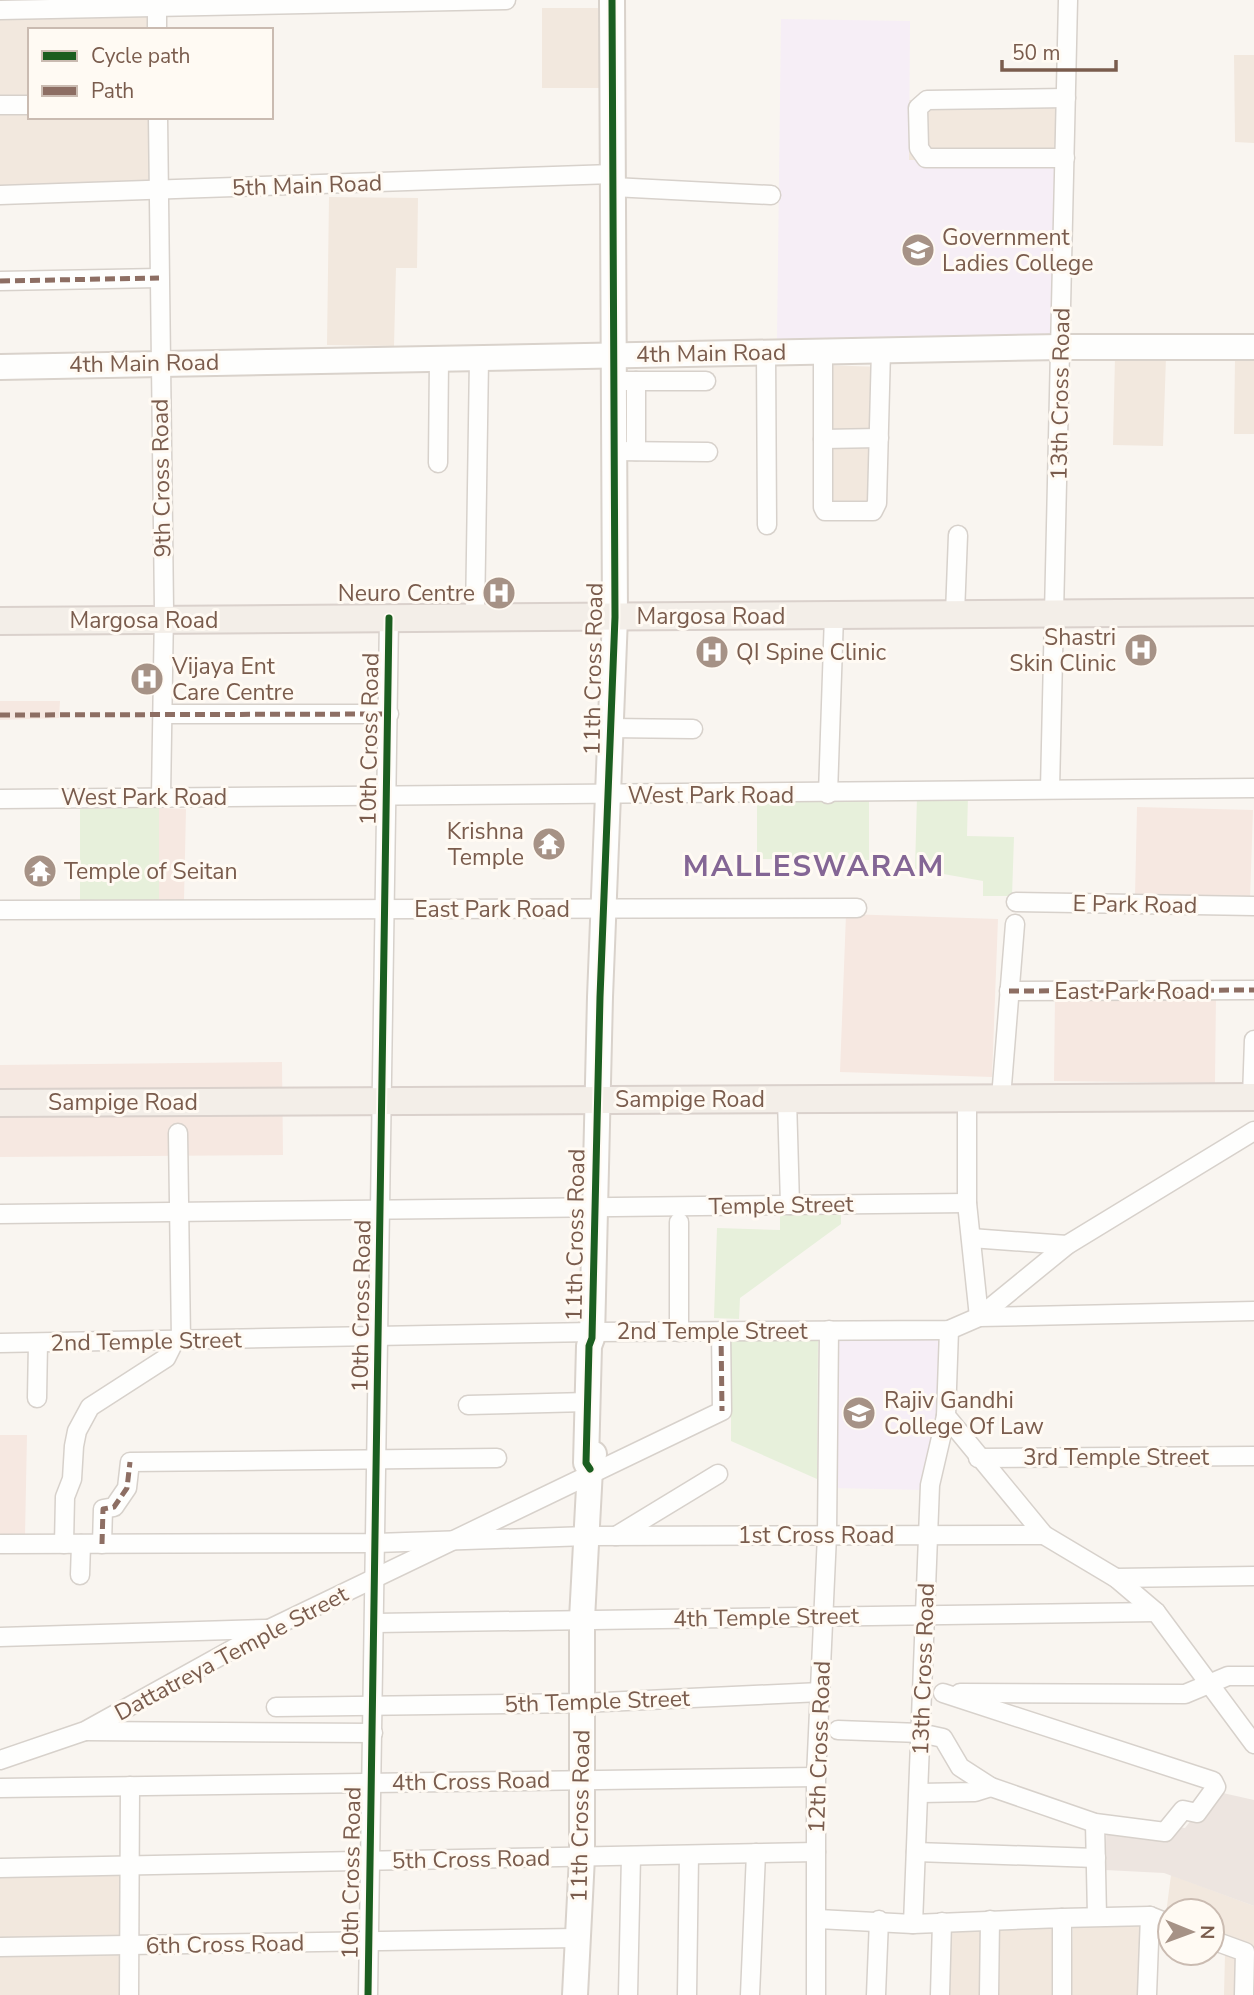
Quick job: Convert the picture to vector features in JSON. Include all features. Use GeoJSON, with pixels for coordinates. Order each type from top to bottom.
{"type":"FeatureCollection","features":[{"type":"Feature","properties":{"kind":"main road","name":"Margosa Road"},"geometry":{"type":"LineString","coordinates":[[0,621],[1254,612]]}},
{"type":"Feature","properties":{"kind":"main road","name":"Sampige Road"},"geometry":{"type":"LineString","coordinates":[[0,1103],[1253,1097]]}},
{"type":"Feature","properties":{"kind":"street"},"geometry":{"type":"LineString","coordinates":[[0,10],[157,3],[506,0]]}},
{"type":"Feature","properties":{"kind":"street","name":"11th Cross Road"},"geometry":{"type":"LineString","coordinates":[[590,1473],[586,1463],[587,1402],[589,1346],[592,1335],[615,617],[625,451],[625,381],[614,355],[612,0]]}},
{"type":"Feature","properties":{"kind":"street","name":"13th Cross Road"},"geometry":{"type":"LineString","coordinates":[[1050,789],[1068,0]]}},
{"type":"Feature","properties":{"kind":"street"},"geometry":{"type":"LineString","coordinates":[[157,3],[158,28]]}},
{"type":"Feature","properties":{"kind":"street"},"geometry":{"type":"LineString","coordinates":[[1065,158],[926,158],[919,148],[918,108],[927,100],[1066,98]]}},
{"type":"Feature","properties":{"kind":"street"},"geometry":{"type":"LineString","coordinates":[[0,105],[28,104]]}},
{"type":"Feature","properties":{"kind":"street","name":"9th Cross Road"},"geometry":{"type":"LineString","coordinates":[[158,119],[164,620],[160,797]]}},
{"type":"Feature","properties":{"kind":"street","name":"5th Main Road"},"geometry":{"type":"LineString","coordinates":[[0,195],[613,180],[771,195]]}},
{"type":"Feature","properties":{"kind":"street"},"geometry":{"type":"LineString","coordinates":[[0,281],[159,278]]}},
{"type":"Feature","properties":{"kind":"street","name":"4th Main Road"},"geometry":{"type":"LineString","coordinates":[[0,367],[1061,347],[1254,347]]}},
{"type":"Feature","properties":{"kind":"street"},"geometry":{"type":"LineString","coordinates":[[822,351],[823,509],[873,511],[877,505],[881,350]]}},
{"type":"Feature","properties":{"kind":"street"},"geometry":{"type":"LineString","coordinates":[[766,352],[767,525]]}},
{"type":"Feature","properties":{"kind":"street"},"geometry":{"type":"LineString","coordinates":[[438,463],[439,359]]}},
{"type":"Feature","properties":{"kind":"street"},"geometry":{"type":"LineString","coordinates":[[475,618],[479,359]]}},
{"type":"Feature","properties":{"kind":"street"},"geometry":{"type":"LineString","coordinates":[[625,381],[706,381]]}},
{"type":"Feature","properties":{"kind":"street"},"geometry":{"type":"LineString","coordinates":[[823,439],[879,438]]}},
{"type":"Feature","properties":{"kind":"street"},"geometry":{"type":"LineString","coordinates":[[625,451],[708,452]]}},
{"type":"Feature","properties":{"kind":"street"},"geometry":{"type":"LineString","coordinates":[[955,614],[958,535]]}},
{"type":"Feature","properties":{"kind":"street"},"geometry":{"type":"LineString","coordinates":[[828,794],[834,615]]}},
{"type":"Feature","properties":{"kind":"street","name":"10th Cross Road"},"geometry":{"type":"LineString","coordinates":[[368,1995],[384,1101],[389,618]]}},
{"type":"Feature","properties":{"kind":"street"},"geometry":{"type":"LineString","coordinates":[[163,714],[389,714]]}},
{"type":"Feature","properties":{"kind":"street"},"geometry":{"type":"LineString","coordinates":[[611,728],[693,729]]}},
{"type":"Feature","properties":{"kind":"street","name":"West Park Road"},"geometry":{"type":"LineString","coordinates":[[0,799],[828,794],[1254,788]]}},
{"type":"Feature","properties":{"kind":"street","name":"E Park Road"},"geometry":{"type":"LineString","coordinates":[[1016,902],[1254,906]]}},
{"type":"Feature","properties":{"kind":"street","name":"East Park Road"},"geometry":{"type":"LineString","coordinates":[[0,910],[857,908]]}},
{"type":"Feature","properties":{"kind":"street"},"geometry":{"type":"LineString","coordinates":[[1001,1098],[1015,924]]}},
{"type":"Feature","properties":{"kind":"street","name":"East Park Road"},"geometry":{"type":"LineString","coordinates":[[1009,991],[1254,990]]}},
{"type":"Feature","properties":{"kind":"street"},"geometry":{"type":"LineString","coordinates":[[1253,1097],[1254,1040]]}},
{"type":"Feature","properties":{"kind":"street"},"geometry":{"type":"LineString","coordinates":[[967,1098],[967,1203],[979,1317]]}},
{"type":"Feature","properties":{"kind":"street"},"geometry":{"type":"LineString","coordinates":[[787,1099],[790,1205]]}},
{"type":"Feature","properties":{"kind":"street"},"geometry":{"type":"LineString","coordinates":[[979,1317],[1067,1245],[1254,1131]]}},
{"type":"Feature","properties":{"kind":"street"},"geometry":{"type":"LineString","coordinates":[[80,1575],[65,1497],[72,1479],[77,1431],[90,1408],[166,1358],[178,1340],[178,1133]]}},
{"type":"Feature","properties":{"kind":"street","name":"Temple Street"},"geometry":{"type":"LineString","coordinates":[[0,1214],[596,1208],[679,1214],[790,1205],[967,1203]]}},
{"type":"Feature","properties":{"kind":"street"},"geometry":{"type":"LineString","coordinates":[[679,1214],[679,1332]]}},
{"type":"Feature","properties":{"kind":"street"},"geometry":{"type":"LineString","coordinates":[[971,1238],[1067,1245]]}},
{"type":"Feature","properties":{"kind":"street","name":"2nd Temple Street"},"geometry":{"type":"LineString","coordinates":[[0,1343],[721,1331],[949,1330],[979,1317],[1254,1311]]}},
{"type":"Feature","properties":{"kind":"street","name":"12th Cross Road"},"geometry":{"type":"LineString","coordinates":[[816,1995],[816,1777],[827,1535],[829,1330]]}},
{"type":"Feature","properties":{"kind":"street","name":"13th Cross Road"},"geometry":{"type":"LineString","coordinates":[[913,1924],[920,1793],[929,1485],[946,1416],[949,1330]]}},
{"type":"Feature","properties":{"kind":"street","name":"Dattatreya Temple Street"},"geometry":{"type":"LineString","coordinates":[[0,1760],[85,1731],[268,1629],[722,1411],[721,1331]]}},
{"type":"Feature","properties":{"kind":"street","name":"11th Cross Road"},"geometry":{"type":"LineString","coordinates":[[575,1995],[582,1857],[582,1619],[590,1473],[593,1462],[596,1346],[592,1335]]}},
{"type":"Feature","properties":{"kind":"street"},"geometry":{"type":"LineString","coordinates":[[37,1398],[38,1343]]}},
{"type":"Feature","properties":{"kind":"street"},"geometry":{"type":"LineString","coordinates":[[468,1405],[587,1402]]}},
{"type":"Feature","properties":{"kind":"street"},"geometry":{"type":"LineString","coordinates":[[946,1416],[1044,1535],[1116,1578],[1156,1612],[1254,1744]]}},
{"type":"Feature","properties":{"kind":"street","name":"3rd Temple Street"},"geometry":{"type":"LineString","coordinates":[[978,1458],[1254,1456]]}},
{"type":"Feature","properties":{"kind":"street"},"geometry":{"type":"LineString","coordinates":[[102,1544],[103,1509],[114,1507],[127,1488],[130,1462],[496,1458]]}},
{"type":"Feature","properties":{"kind":"street"},"geometry":{"type":"LineString","coordinates":[[616,1536],[718,1474]]}},
{"type":"Feature","properties":{"kind":"street","name":"1st Cross Road"},"geometry":{"type":"LineString","coordinates":[[588,1536],[1044,1535]]}},
{"type":"Feature","properties":{"kind":"street"},"geometry":{"type":"LineString","coordinates":[[0,1544],[376,1543],[588,1536]]}},
{"type":"Feature","properties":{"kind":"street"},"geometry":{"type":"LineString","coordinates":[[1116,1578],[1254,1576]]}},
{"type":"Feature","properties":{"kind":"street","name":"4th Temple Street"},"geometry":{"type":"LineString","coordinates":[[375,1623],[1156,1612]]}},
{"type":"Feature","properties":{"kind":"street"},"geometry":{"type":"LineString","coordinates":[[0,1637],[268,1629]]}},
{"type":"Feature","properties":{"kind":"street"},"geometry":{"type":"LineString","coordinates":[[923,1692],[1185,1694],[1228,1676],[1254,1676]]}},
{"type":"Feature","properties":{"kind":"street","name":"5th Temple Street"},"geometry":{"type":"LineString","coordinates":[[276,1706],[582,1703],[821,1692]]}},
{"type":"Feature","properties":{"kind":"street"},"geometry":{"type":"LineString","coordinates":[[838,1730],[920,1733],[943,1738],[960,1767],[991,1787],[1095,1823],[1165,1832],[1183,1810],[1197,1813],[1216,1787],[1213,1781],[943,1693]]}},
{"type":"Feature","properties":{"kind":"street"},"geometry":{"type":"LineString","coordinates":[[85,1731],[373,1733]]}},
{"type":"Feature","properties":{"kind":"street","name":"4th Cross Road"},"geometry":{"type":"LineString","coordinates":[[0,1788],[816,1777]]}},
{"type":"Feature","properties":{"kind":"street"},"geometry":{"type":"LineString","coordinates":[[129,1995],[130,1786]]}},
{"type":"Feature","properties":{"kind":"street"},"geometry":{"type":"LineString","coordinates":[[920,1793],[975,1792],[991,1787]]}},
{"type":"Feature","properties":{"kind":"street"},"geometry":{"type":"LineString","coordinates":[[1095,1823],[1097,1916]]}},
{"type":"Feature","properties":{"kind":"street","name":"5th Cross Road"},"geometry":{"type":"LineString","coordinates":[[0,1868],[816,1852]]}},
{"type":"Feature","properties":{"kind":"street"},"geometry":{"type":"LineString","coordinates":[[916,1852],[1096,1858]]}},
{"type":"Feature","properties":{"kind":"street"},"geometry":{"type":"LineString","coordinates":[[750,1995],[756,1853]]}},
{"type":"Feature","properties":{"kind":"street"},"geometry":{"type":"LineString","coordinates":[[687,1995],[689,1855]]}},
{"type":"Feature","properties":{"kind":"street"},"geometry":{"type":"LineString","coordinates":[[628,1995],[631,1856]]}},
{"type":"Feature","properties":{"kind":"street"},"geometry":{"type":"LineString","coordinates":[[818,1919],[879,1920],[913,1924],[1097,1916],[1150,1916],[1156,1918]]}},
{"type":"Feature","properties":{"kind":"street"},"geometry":{"type":"LineString","coordinates":[[1147,1995],[1150,1916]]}},
{"type":"Feature","properties":{"kind":"street"},"geometry":{"type":"LineString","coordinates":[[1062,1918],[1062,1995]]}},
{"type":"Feature","properties":{"kind":"street"},"geometry":{"type":"LineString","coordinates":[[876,1995],[879,1920]]}},
{"type":"Feature","properties":{"kind":"street"},"geometry":{"type":"LineString","coordinates":[[989,1995],[990,1920]]}},
{"type":"Feature","properties":{"kind":"street"},"geometry":{"type":"LineString","coordinates":[[940,1995],[942,1922]]}},
{"type":"Feature","properties":{"kind":"street","name":"6th Cross Road"},"geometry":{"type":"LineString","coordinates":[[0,1947],[577,1938]]}},
{"type":"Feature","properties":{"kind":"street"},"geometry":{"type":"LineString","coordinates":[[1226,1945],[1245,1952],[1244,1995]]}},
{"type":"Feature","properties":{"kind":"shaded area"},"geometry":{"type":"Polygon","coordinates":[[[542,8],[604,8],[604,88],[542,88],[542,8]]]}},
{"type":"Feature","properties":{"kind":"shaded area"},"geometry":{"type":"Polygon","coordinates":[[[148,17],[148,28],[28,28],[28,119],[149,119],[149,186],[0,187],[0,18],[148,17]]]}},
{"type":"Feature","properties":{"kind":"shaded area","name":"Government Ladies College"},"geometry":{"type":"Polygon","coordinates":[[[781,19],[910,21],[909,160],[1058,162],[1056,342],[777,339],[781,19]]]}},
{"type":"Feature","properties":{"kind":"shaded area"},"geometry":{"type":"Polygon","coordinates":[[[1234,55],[1254,55],[1254,143],[1235,142],[1234,55]]]}},
{"type":"Feature","properties":{"kind":"shaded area"},"geometry":{"type":"Polygon","coordinates":[[[909,100],[1059,102],[1058,162],[909,160],[909,100]]]}},
{"type":"Feature","properties":{"kind":"shaded area"},"geometry":{"type":"Polygon","coordinates":[[[329,197],[418,198],[417,268],[396,268],[394,346],[327,345],[329,197]]]}},
{"type":"Feature","properties":{"kind":"shaded area"},"geometry":{"type":"Polygon","coordinates":[[[1115,356],[1166,357],[1163,446],[1113,445],[1115,356]]]}},
{"type":"Feature","properties":{"kind":"shaded area"},"geometry":{"type":"Polygon","coordinates":[[[1235,358],[1254,359],[1254,434],[1234,434],[1235,358]]]}},
{"type":"Feature","properties":{"kind":"shaded area"},"geometry":{"type":"Polygon","coordinates":[[[821,365],[883,367],[878,515],[820,513],[821,365]]]}},
{"type":"Feature","properties":{"kind":"shaded area"},"geometry":{"type":"Polygon","coordinates":[[[0,701],[60,701],[59,718],[0,720],[0,701]]]}},
{"type":"Feature","properties":{"kind":"shaded area"},"geometry":{"type":"Polygon","coordinates":[[[1137,807],[1253,810],[1250,900],[1135,896],[1137,807]]]}},
{"type":"Feature","properties":{"kind":"shaded area"},"geometry":{"type":"Polygon","coordinates":[[[159,808],[186,809],[184,900],[220,900],[220,918],[0,917],[159,903],[159,808]]]}},
{"type":"Feature","properties":{"kind":"shaded area"},"geometry":{"type":"Polygon","coordinates":[[[846,914],[998,919],[992,1077],[840,1072],[846,914]]]}},
{"type":"Feature","properties":{"kind":"shaded area"},"geometry":{"type":"Polygon","coordinates":[[[1055,994],[1216,996],[1215,1083],[1054,1081],[1055,994]]]}},
{"type":"Feature","properties":{"kind":"shaded area"},"geometry":{"type":"Polygon","coordinates":[[[282,1062],[283,1155],[0,1157],[0,1065],[282,1062]]]}},
{"type":"Feature","properties":{"kind":"shaded area"},"geometry":{"type":"Polygon","coordinates":[[[834,1338],[939,1338],[934,1462],[926,1490],[832,1488],[834,1338]]]}},
{"type":"Feature","properties":{"kind":"shaded area"},"geometry":{"type":"Polygon","coordinates":[[[0,1435],[27,1435],[25,1537],[0,1537],[0,1435]]]}},
{"type":"Feature","properties":{"kind":"shaded area"},"geometry":{"type":"Polygon","coordinates":[[[1214,1791],[1254,1800],[1254,1906],[1164,1873],[1105,1870],[1107,1815],[1185,1828],[1214,1791]]]}},
{"type":"Feature","properties":{"kind":"shaded area"},"geometry":{"type":"Polygon","coordinates":[[[124,1872],[124,1943],[0,1943],[0,1873],[124,1872]]]}},
{"type":"Feature","properties":{"kind":"shaded area"},"geometry":{"type":"Polygon","coordinates":[[[1171,1875],[1254,1906],[1254,1995],[1224,1995],[1226,1897],[1168,1897],[1171,1875]]]}},
{"type":"Feature","properties":{"kind":"shaded area"},"geometry":{"type":"Polygon","coordinates":[[[1073,1923],[1144,1925],[1142,1995],[1071,1995],[1073,1923]]]}},
{"type":"Feature","properties":{"kind":"shaded area"},"geometry":{"type":"Polygon","coordinates":[[[998,1925],[1060,1927],[1058,1995],[996,1995],[998,1925]]]}},
{"type":"Feature","properties":{"kind":"shaded area"},"geometry":{"type":"Polygon","coordinates":[[[947,1926],[988,1927],[985,1995],[945,1995],[947,1926]]]}},
{"type":"Feature","properties":{"kind":"shaded area"},"geometry":{"type":"Polygon","coordinates":[[[0,1951],[125,1951],[125,1995],[0,1995],[0,1951]]]}},
{"type":"Feature","properties":{"kind":"green space"},"geometry":{"type":"Polygon","coordinates":[[[968,795],[967,836],[1014,837],[1012,896],[983,896],[983,881],[915,869],[917,796],[968,795]]]}},
{"type":"Feature","properties":{"kind":"green space"},"geometry":{"type":"Polygon","coordinates":[[[757,800],[869,801],[869,860],[757,859],[757,800]]]}},
{"type":"Feature","properties":{"kind":"green space"},"geometry":{"type":"Polygon","coordinates":[[[159,808],[159,903],[80,904],[80,809],[159,808]]]}},
{"type":"Feature","properties":{"kind":"green space"},"geometry":{"type":"Polygon","coordinates":[[[780,1213],[841,1214],[841,1224],[740,1298],[739,1319],[714,1318],[717,1228],[780,1230],[780,1213]]]}},
{"type":"Feature","properties":{"kind":"green space"},"geometry":{"type":"Polygon","coordinates":[[[731,1338],[818,1338],[817,1479],[731,1441],[731,1338]]]}},
{"type":"Feature","properties":{"kind":"marked path"},"geometry":{"type":"LineString","coordinates":[[0,281],[159,278]]}},
{"type":"Feature","properties":{"kind":"marked path"},"geometry":{"type":"LineString","coordinates":[[0,715],[389,714]]}},
{"type":"Feature","properties":{"kind":"marked path"},"geometry":{"type":"LineString","coordinates":[[1009,991],[1254,990]]}},
{"type":"Feature","properties":{"kind":"marked path"},"geometry":{"type":"LineString","coordinates":[[721,1331],[722,1411]]}},
{"type":"Feature","properties":{"kind":"marked path"},"geometry":{"type":"LineString","coordinates":[[102,1544],[103,1509],[114,1507],[127,1488],[130,1462]]}},
{"type":"Feature","properties":{"kind":"cycle path"},"geometry":{"type":"LineString","coordinates":[[590,1469],[586,1463],[589,1346],[592,1338],[600,997],[615,617],[612,0]]}},
{"type":"Feature","properties":{"kind":"cycle path"},"geometry":{"type":"LineString","coordinates":[[368,1995],[389,618]]}},
{"type":"Feature","properties":{"kind":"place","name":"Government Ladies College"},"geometry":{"type":"Point","coordinates":[918,250]}},
{"type":"Feature","properties":{"kind":"place","name":"Neuro Centre"},"geometry":{"type":"Point","coordinates":[499,593]}},
{"type":"Feature","properties":{"kind":"place","name":"Shastri Skin Clinic"},"geometry":{"type":"Point","coordinates":[1141,650]}},
{"type":"Feature","properties":{"kind":"place","name":"QI Spine Clinic"},"geometry":{"type":"Point","coordinates":[712,652]}},
{"type":"Feature","properties":{"kind":"place","name":"Vijaya Ent Care Centre"},"geometry":{"type":"Point","coordinates":[147,679]}},
{"type":"Feature","properties":{"kind":"place","name":"Krishna Temple"},"geometry":{"type":"Point","coordinates":[549,844]}},
{"type":"Feature","properties":{"kind":"place","name":"Temple of Seitan"},"geometry":{"type":"Point","coordinates":[40,871]}},
{"type":"Feature","properties":{"kind":"place","name":"Rajiv Gandhi College Of Law"},"geometry":{"type":"Point","coordinates":[859,1413]}},
{"type":"Feature","properties":{"kind":"district","name":"MALLESWARAM"},"geometry":{"type":"Point","coordinates":[814,866]}}]}
